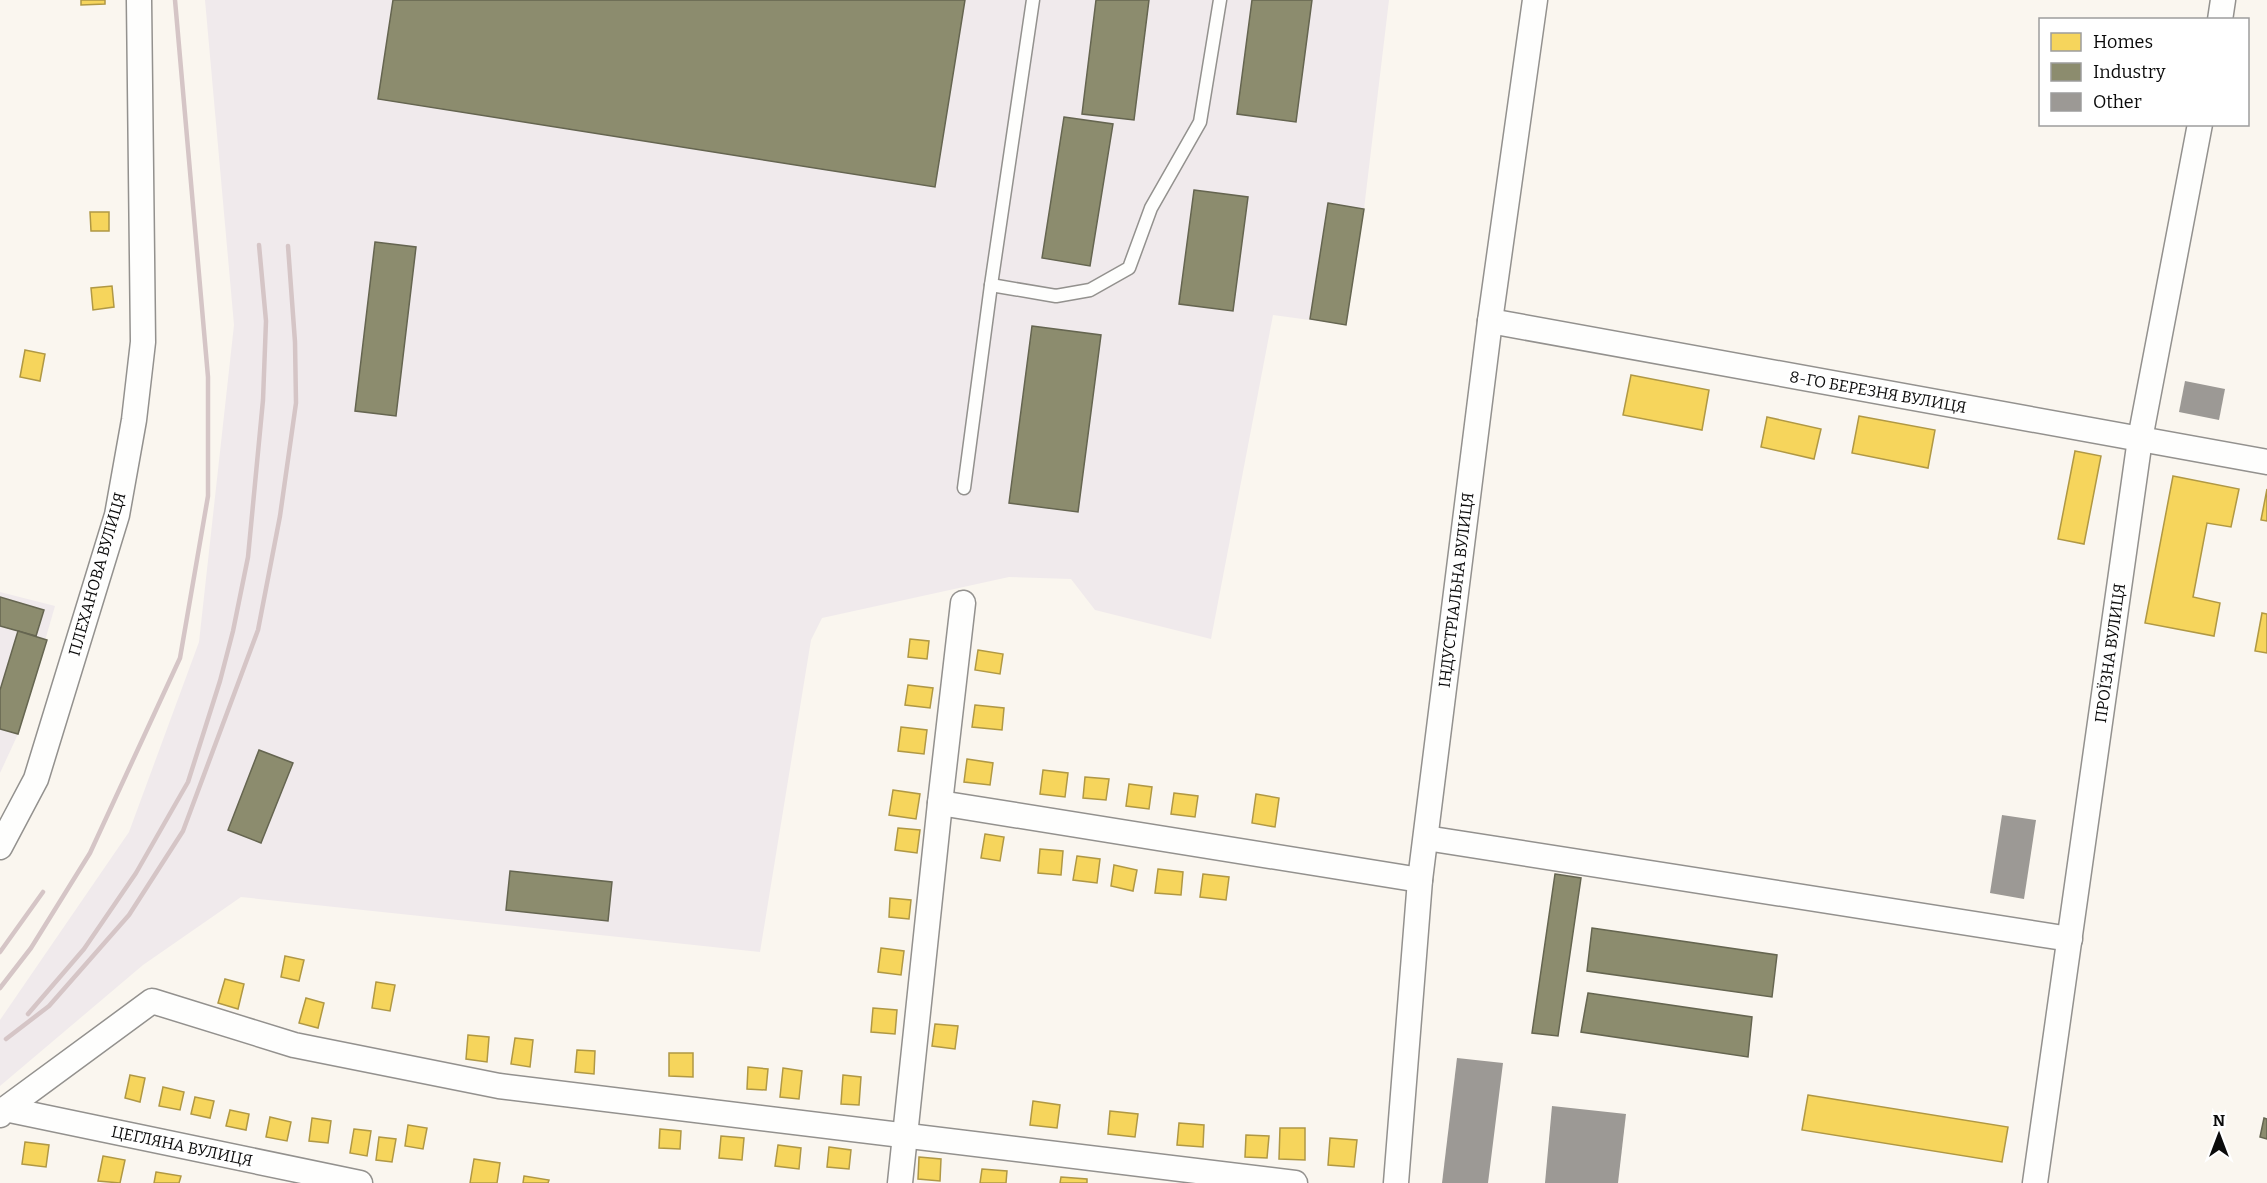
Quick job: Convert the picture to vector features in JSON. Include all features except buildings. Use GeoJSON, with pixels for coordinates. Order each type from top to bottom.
{"type":"FeatureCollection","features":[{"type":"Feature","properties":{"kind":"street","name":"ПЛЕХАНОВА ВУЛИЦЯ"},"geometry":{"type":"LineString","coordinates":[[0,847],[36,779],[117,514],[134,420],[143,342],[139,0]]}},
{"type":"Feature","properties":{"kind":"street","name":"ІНДУСТРІАЛЬНА ВУЛИЦЯ"},"geometry":{"type":"LineString","coordinates":[[1396,1183],[1420,880],[1490,321],[1534,0]]}},
{"type":"Feature","properties":{"kind":"street"},"geometry":{"type":"LineString","coordinates":[[2220,18],[2223,0]]}},
{"type":"Feature","properties":{"kind":"street","name":"ПРОЇЗНА ВУЛИЦЯ"},"geometry":{"type":"LineString","coordinates":[[2036,1183],[2140,439],[2200,126]]}},
{"type":"Feature","properties":{"kind":"street","name":"8-ГО БЕРЕЗНЯ ВУЛИЦЯ"},"geometry":{"type":"LineString","coordinates":[[1490,321],[2267,462]]}},
{"type":"Feature","properties":{"kind":"street"},"geometry":{"type":"LineString","coordinates":[[900,1183],[963,603]]}},
{"type":"Feature","properties":{"kind":"street"},"geometry":{"type":"LineString","coordinates":[[940,803],[1420,880]]}},
{"type":"Feature","properties":{"kind":"street"},"geometry":{"type":"LineString","coordinates":[[1426,838],[2070,939]]}},
{"type":"Feature","properties":{"kind":"street"},"geometry":{"type":"LineString","coordinates":[[2,1112],[152,1000],[294,1045],[499,1086],[1295,1183]]}},
{"type":"Feature","properties":{"kind":"street","name":"ЦЕГЛЯНА ВУЛИЦЯ"},"geometry":{"type":"LineString","coordinates":[[2,1112],[360,1183]]}},
{"type":"Feature","properties":{"kind":"lane"},"geometry":{"type":"LineString","coordinates":[[964,488],[1033,0]]}},
{"type":"Feature","properties":{"kind":"lane"},"geometry":{"type":"LineString","coordinates":[[991,285],[1056,296],[1090,290],[1129,268],[1151,208],[1200,122],[1220,0]]}},
{"type":"Feature","properties":{"kind":"shaded area"},"geometry":{"type":"Polygon","coordinates":[[[205,0],[1389,0],[1364,209],[1346,325],[1273,315],[1211,639],[1095,610],[1071,579],[1009,577],[822,618],[811,640],[760,952],[241,897],[143,965],[0,1086],[0,1020],[129,832],[199,642],[234,325],[205,0]]]}},
{"type":"Feature","properties":{"kind":"shaded area"},"geometry":{"type":"Polygon","coordinates":[[[0,592],[55,606],[18,734],[0,773],[0,592]]]}},
{"type":"Feature","properties":{"kind":"railway"},"geometry":{"type":"LineString","coordinates":[[0,988],[31,948],[90,853],[180,658],[208,496],[208,377],[175,0]]}},
{"type":"Feature","properties":{"kind":"railway"},"geometry":{"type":"LineString","coordinates":[[28,1014],[84,949],[136,873],[188,782],[220,681],[248,557],[263,400],[266,321],[259,245]]}},
{"type":"Feature","properties":{"kind":"railway"},"geometry":{"type":"LineString","coordinates":[[6,1039],[49,1006],[129,915],[183,831],[258,630],[280,516],[296,403],[295,342],[288,246]]}},
{"type":"Feature","properties":{"kind":"railway"},"geometry":{"type":"LineString","coordinates":[[0,952],[43,892]]}}]}
